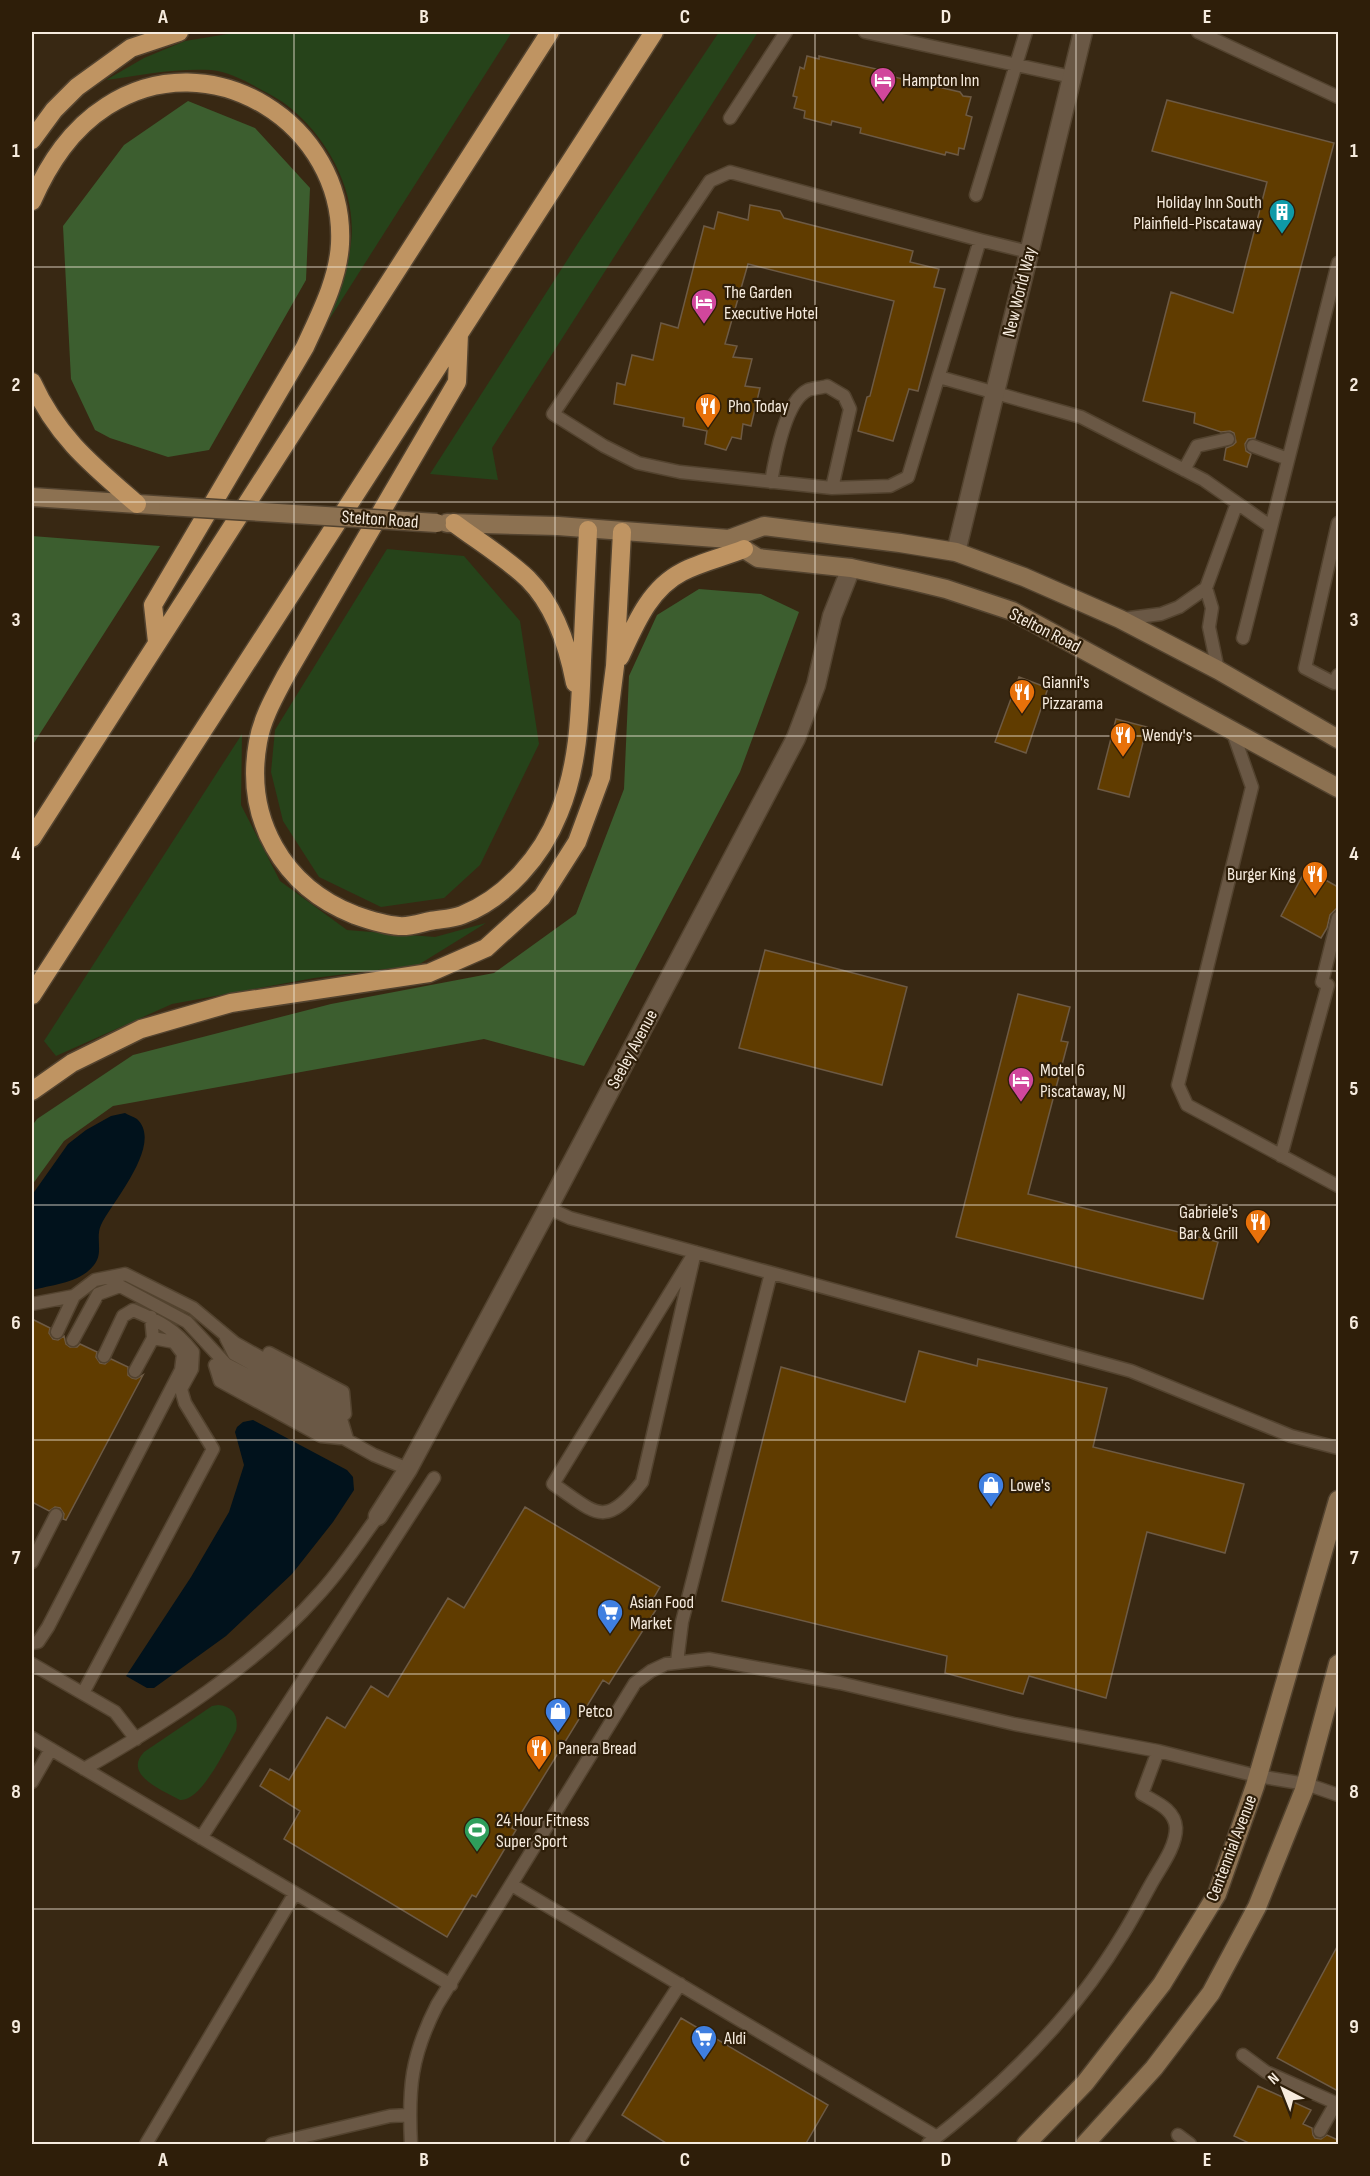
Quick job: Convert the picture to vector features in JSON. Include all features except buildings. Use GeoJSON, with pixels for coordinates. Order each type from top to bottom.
{"type":"FeatureCollection","features":[{"type":"Feature","properties":{"kind":"highway"},"geometry":{"type":"LineString","coordinates":[[32,140],[54,110],[77,87],[131,48],[179,32]]}},
{"type":"Feature","properties":{"kind":"highway"},"geometry":{"type":"LineString","coordinates":[[32,838],[550,32]]}},
{"type":"Feature","properties":{"kind":"highway"},"geometry":{"type":"LineString","coordinates":[[32,995],[654,32]]}},
{"type":"Feature","properties":{"kind":"highway"},"geometry":{"type":"LineString","coordinates":[[32,201],[47,169],[61,148],[84,124],[107,105],[135,92],[162,84],[190,82],[209,84],[242,93],[270,106],[291,123],[307,142],[321,162],[333,189],[339,215],[340,245],[335,275],[325,303],[306,347],[153,605],[157,642]]}},
{"type":"Feature","properties":{"kind":"highway"},"geometry":{"type":"LineString","coordinates":[[459,334],[456,382],[306,640],[270,706],[258,740],[255,791],[260,815],[280,858],[319,897],[369,920],[400,927],[460,916],[485,903],[511,883],[535,856],[559,814],[576,754],[588,530]]}},
{"type":"Feature","properties":{"kind":"highway"},"geometry":{"type":"LineString","coordinates":[[32,382],[45,410],[62,435],[137,504]]}},
{"type":"Feature","properties":{"kind":"highway"},"geometry":{"type":"LineString","coordinates":[[445,523],[514,566],[544,598],[572,665],[580,704]]}},
{"type":"Feature","properties":{"kind":"highway"},"geometry":{"type":"LineString","coordinates":[[32,1091],[72,1064],[141,1029],[231,1003],[429,973],[486,948],[542,897],[577,842],[601,777],[615,666],[622,532]]}},
{"type":"Feature","properties":{"kind":"highway"},"geometry":{"type":"LineString","coordinates":[[615,666],[640,612],[665,584],[682,572],[744,549]]}},
{"type":"Feature","properties":{"kind":"main road","name":"Stelton Road"},"geometry":{"type":"LineString","coordinates":[[32,497],[445,523],[558,526],[729,539],[764,526],[956,552],[1024,577],[1120,619],[1218,670],[1338,740]]}},
{"type":"Feature","properties":{"kind":"main road","name":"Stelton Road"},"geometry":{"type":"LineString","coordinates":[[729,539],[758,558],[851,567],[946,589],[1012,611],[1338,788]]}},
{"type":"Feature","properties":{"kind":"main road","name":"Centennial Avenue"},"geometry":{"type":"LineString","coordinates":[[1026,2145],[1085,2083],[1162,1984],[1217,1894],[1257,1776],[1338,1500]]}},
{"type":"Feature","properties":{"kind":"main road"},"geometry":{"type":"LineString","coordinates":[[1085,2145],[1154,2068],[1214,1988],[1257,1907],[1306,1784],[1338,1664]]}},
{"type":"Feature","properties":{"kind":"street","name":"New World Way"},"geometry":{"type":"LineString","coordinates":[[956,552],[1083,32]]}},
{"type":"Feature","properties":{"kind":"street","name":"Seeley Avenue"},"geometry":{"type":"LineString","coordinates":[[378,1516],[408,1469],[796,738],[816,686],[832,616],[851,567]]}},
{"type":"Feature","properties":{"kind":"lane"},"geometry":{"type":"LineString","coordinates":[[730,118],[786,32]]}},
{"type":"Feature","properties":{"kind":"lane"},"geometry":{"type":"LineString","coordinates":[[864,32],[1071,77]]}},
{"type":"Feature","properties":{"kind":"lane"},"geometry":{"type":"LineString","coordinates":[[976,195],[1026,32]]}},
{"type":"Feature","properties":{"kind":"lane"},"geometry":{"type":"LineString","coordinates":[[1198,32],[1338,98]]}},
{"type":"Feature","properties":{"kind":"lane"},"geometry":{"type":"LineString","coordinates":[[980,240],[908,477],[890,486],[832,488],[680,472],[638,463],[604,446],[553,414],[710,181],[730,172],[1029,252]]}},
{"type":"Feature","properties":{"kind":"lane"},"geometry":{"type":"LineString","coordinates":[[1243,638],[1338,263]]}},
{"type":"Feature","properties":{"kind":"lane"},"geometry":{"type":"LineString","coordinates":[[939,377],[1081,417],[1204,480],[1270,526]]}},
{"type":"Feature","properties":{"kind":"lane"},"geometry":{"type":"LineString","coordinates":[[771,482],[779,443],[795,402],[807,391],[827,386],[844,396],[850,409],[832,488]]}},
{"type":"Feature","properties":{"kind":"lane"},"geometry":{"type":"LineString","coordinates":[[1184,470],[1197,446],[1228,439]]}},
{"type":"Feature","properties":{"kind":"lane"},"geometry":{"type":"LineString","coordinates":[[1253,446],[1288,459]]}},
{"type":"Feature","properties":{"kind":"lane"},"geometry":{"type":"LineString","coordinates":[[1120,619],[1170,611],[1206,588],[1237,503]]}},
{"type":"Feature","properties":{"kind":"lane"},"geometry":{"type":"LineString","coordinates":[[1338,523],[1305,668],[1334,683],[1338,675]]}},
{"type":"Feature","properties":{"kind":"lane"},"geometry":{"type":"LineString","coordinates":[[1206,588],[1212,608],[1209,627],[1218,670]]}},
{"type":"Feature","properties":{"kind":"lane"},"geometry":{"type":"LineString","coordinates":[[1232,730],[1252,787],[1178,1085],[1187,1105],[1338,1186]]}},
{"type":"Feature","properties":{"kind":"lane"},"geometry":{"type":"LineString","coordinates":[[1281,1156],[1325,983],[1338,918]]}},
{"type":"Feature","properties":{"kind":"lane"},"geometry":{"type":"LineString","coordinates":[[548,1208],[570,1218],[1131,1371],[1291,1436],[1338,1448]]}},
{"type":"Feature","properties":{"kind":"lane"},"geometry":{"type":"LineString","coordinates":[[695,1252],[642,1482],[627,1501],[612,1512],[595,1512],[553,1484],[695,1252]]}},
{"type":"Feature","properties":{"kind":"lane"},"geometry":{"type":"LineString","coordinates":[[677,1662],[682,1622],[771,1273]]}},
{"type":"Feature","properties":{"kind":"lane"},"geometry":{"type":"LineString","coordinates":[[57,1332],[74,1296],[94,1280],[125,1274],[194,1308],[224,1332],[238,1336],[343,1392],[347,1439]]}},
{"type":"Feature","properties":{"kind":"lane"},"geometry":{"type":"LineString","coordinates":[[73,1340],[98,1294],[120,1286],[187,1322],[226,1364],[326,1416],[347,1439],[374,1455],[408,1469]]}},
{"type":"Feature","properties":{"kind":"lane"},"geometry":{"type":"LineString","coordinates":[[32,1304],[74,1296]]}},
{"type":"Feature","properties":{"kind":"lane"},"geometry":{"type":"LineString","coordinates":[[83,1693],[213,1449],[185,1403],[181,1389],[192,1369],[193,1352],[179,1334],[151,1317],[133,1310],[123,1316],[104,1356]]}},
{"type":"Feature","properties":{"kind":"lane"},"geometry":{"type":"LineString","coordinates":[[135,1371],[153,1338],[151,1317]]}},
{"type":"Feature","properties":{"kind":"lane"},"geometry":{"type":"LineString","coordinates":[[224,1332],[234,1354],[331,1408],[347,1439]]}},
{"type":"Feature","properties":{"kind":"lane"},"geometry":{"type":"LineString","coordinates":[[32,1643],[38,1642],[48,1627],[181,1370],[183,1354],[174,1342],[153,1338]]}},
{"type":"Feature","properties":{"kind":"lane"},"geometry":{"type":"LineString","coordinates":[[210,1348],[220,1381],[321,1436],[347,1439]]}},
{"type":"Feature","properties":{"kind":"lane"},"geometry":{"type":"LineString","coordinates":[[157,1417],[171,1405],[185,1403]]}},
{"type":"Feature","properties":{"kind":"lane"},"geometry":{"type":"LineString","coordinates":[[201,1838],[434,1478]]}},
{"type":"Feature","properties":{"kind":"lane"},"geometry":{"type":"LineString","coordinates":[[32,1562],[56,1515]]}},
{"type":"Feature","properties":{"kind":"lane"},"geometry":{"type":"LineString","coordinates":[[84,1769],[136,1739],[213,1687],[280,1634],[318,1595],[378,1516]]}},
{"type":"Feature","properties":{"kind":"lane"},"geometry":{"type":"LineString","coordinates":[[411,2145],[409,2115],[412,2070],[423,2032],[437,2005],[635,1683],[651,1671],[677,1662],[708,1659],[840,1683],[1014,1724],[1158,1751],[1257,1776],[1306,1784],[1338,1795]]}},
{"type":"Feature","properties":{"kind":"lane"},"geometry":{"type":"LineString","coordinates":[[32,1664],[116,1712],[136,1739]]}},
{"type":"Feature","properties":{"kind":"lane"},"geometry":{"type":"LineString","coordinates":[[32,1738],[451,1985]]}},
{"type":"Feature","properties":{"kind":"lane"},"geometry":{"type":"LineString","coordinates":[[32,1782],[51,1749]]}},
{"type":"Feature","properties":{"kind":"lane"},"geometry":{"type":"LineString","coordinates":[[512,1885],[680,1984],[933,2141],[1024,2060],[1059,2022],[1095,1976],[1123,1934],[1172,1847],[1176,1827],[1171,1812],[1142,1794],[1158,1751]]}},
{"type":"Feature","properties":{"kind":"lane"},"geometry":{"type":"LineString","coordinates":[[146,2145],[295,1893]]}},
{"type":"Feature","properties":{"kind":"lane"},"geometry":{"type":"LineString","coordinates":[[576,2145],[680,1984]]}},
{"type":"Feature","properties":{"kind":"lane"},"geometry":{"type":"LineString","coordinates":[[1243,2055],[1266,2072],[1337,2104],[1320,2131]]}},
{"type":"Feature","properties":{"kind":"lane"},"geometry":{"type":"LineString","coordinates":[[272,2145],[390,2116],[409,2115]]}},
{"type":"Feature","properties":{"kind":"lane"},"geometry":{"type":"LineString","coordinates":[[1178,2135],[1190,2145]]}},
{"type":"Feature","properties":{"kind":"green space"},"geometry":{"type":"Polygon","coordinates":[[[240,32],[512,32],[313,345],[342,283],[349,257],[352,225],[350,207],[339,172],[320,140],[309,126],[283,102],[223,72],[185,70],[106,80],[144,58],[185,41],[240,32]]]}},
{"type":"Feature","properties":{"kind":"green space"},"geometry":{"type":"Polygon","coordinates":[[[719,32],[758,32],[492,448],[498,480],[430,474],[580,240],[719,32]]]}},
{"type":"Feature","properties":{"kind":"green space"},"geometry":{"type":"Polygon","coordinates":[[[188,101],[255,128],[310,188],[306,280],[209,450],[168,457],[110,438],[95,430],[71,379],[63,226],[124,145],[188,101]]]}},
{"type":"Feature","properties":{"kind":"green space"},"geometry":{"type":"Polygon","coordinates":[[[32,536],[160,546],[32,746],[32,536]]]}},
{"type":"Feature","properties":{"kind":"green space"},"geometry":{"type":"Polygon","coordinates":[[[387,549],[464,556],[520,621],[539,744],[480,865],[444,898],[381,907],[319,877],[283,821],[271,772],[275,730],[387,549]]]}},
{"type":"Feature","properties":{"kind":"green space"},"geometry":{"type":"Polygon","coordinates":[[[699,589],[761,594],[799,612],[740,772],[584,1066],[484,1039],[113,1106],[64,1141],[32,1185],[32,1126],[37,1119],[133,1055],[331,1004],[494,973],[576,914],[624,789],[629,676],[657,615],[699,589]]]}},
{"type":"Feature","properties":{"kind":"green space"},"geometry":{"type":"Polygon","coordinates":[[[242,734],[241,805],[280,881],[347,930],[435,937],[486,923],[418,965],[314,978],[172,1004],[56,1056],[44,1041],[242,734]]]}},
{"type":"Feature","properties":{"kind":"green space"},"geometry":{"type":"Polygon","coordinates":[[[212,1706],[228,1707],[234,1713],[237,1721],[236,1731],[212,1773],[196,1792],[180,1800],[156,1787],[142,1775],[138,1768],[139,1760],[144,1752],[212,1706]]]}},
{"type":"Feature","properties":{"kind":"water"},"geometry":{"type":"Polygon","coordinates":[[[125,1113],[137,1119],[144,1130],[144,1143],[133,1173],[101,1225],[97,1260],[88,1271],[74,1280],[32,1290],[32,1195],[68,1144],[86,1130],[111,1116],[125,1113]]]}},
{"type":"Feature","properties":{"kind":"water"},"geometry":{"type":"Polygon","coordinates":[[[253,1420],[347,1470],[353,1477],[354,1490],[333,1522],[292,1574],[226,1636],[154,1688],[147,1688],[126,1676],[191,1577],[229,1512],[244,1465],[235,1432],[243,1422],[253,1420]]]}},
{"type":"Feature","properties":{"kind":"place","name":"Hampton Inn"},"geometry":{"type":"Point","coordinates":[883,103]}},
{"type":"Feature","properties":{"kind":"place","name":"Holiday Inn South Plainfield-Piscataway"},"geometry":{"type":"Point","coordinates":[1282,235]}},
{"type":"Feature","properties":{"kind":"place","name":"The Garden Executive Hotel"},"geometry":{"type":"Point","coordinates":[704,325]}},
{"type":"Feature","properties":{"kind":"place","name":"Pho Today"},"geometry":{"type":"Point","coordinates":[708,429]}},
{"type":"Feature","properties":{"kind":"place","name":"Gianni's Pizzarama"},"geometry":{"type":"Point","coordinates":[1022,715]}},
{"type":"Feature","properties":{"kind":"place","name":"Wendy's"},"geometry":{"type":"Point","coordinates":[1123,758]}},
{"type":"Feature","properties":{"kind":"place","name":"Burger King"},"geometry":{"type":"Point","coordinates":[1315,897]}},
{"type":"Feature","properties":{"kind":"place","name":"Motel 6 Piscataway, NJ"},"geometry":{"type":"Point","coordinates":[1021,1103]}},
{"type":"Feature","properties":{"kind":"place","name":"Gabriele's Bar & Grill"},"geometry":{"type":"Point","coordinates":[1258,1245]}},
{"type":"Feature","properties":{"kind":"place","name":"Lowe's"},"geometry":{"type":"Point","coordinates":[991,1508]}},
{"type":"Feature","properties":{"kind":"place","name":"Asian Food Market"},"geometry":{"type":"Point","coordinates":[610,1635]}},
{"type":"Feature","properties":{"kind":"place","name":"Petco"},"geometry":{"type":"Point","coordinates":[558,1734]}},
{"type":"Feature","properties":{"kind":"place","name":"Panera Bread"},"geometry":{"type":"Point","coordinates":[539,1771]}},
{"type":"Feature","properties":{"kind":"place","name":"24 Hour Fitness Super Sport"},"geometry":{"type":"Point","coordinates":[477,1853]}},
{"type":"Feature","properties":{"kind":"place","name":"Aldi"},"geometry":{"type":"Point","coordinates":[704,2061]}}]}
